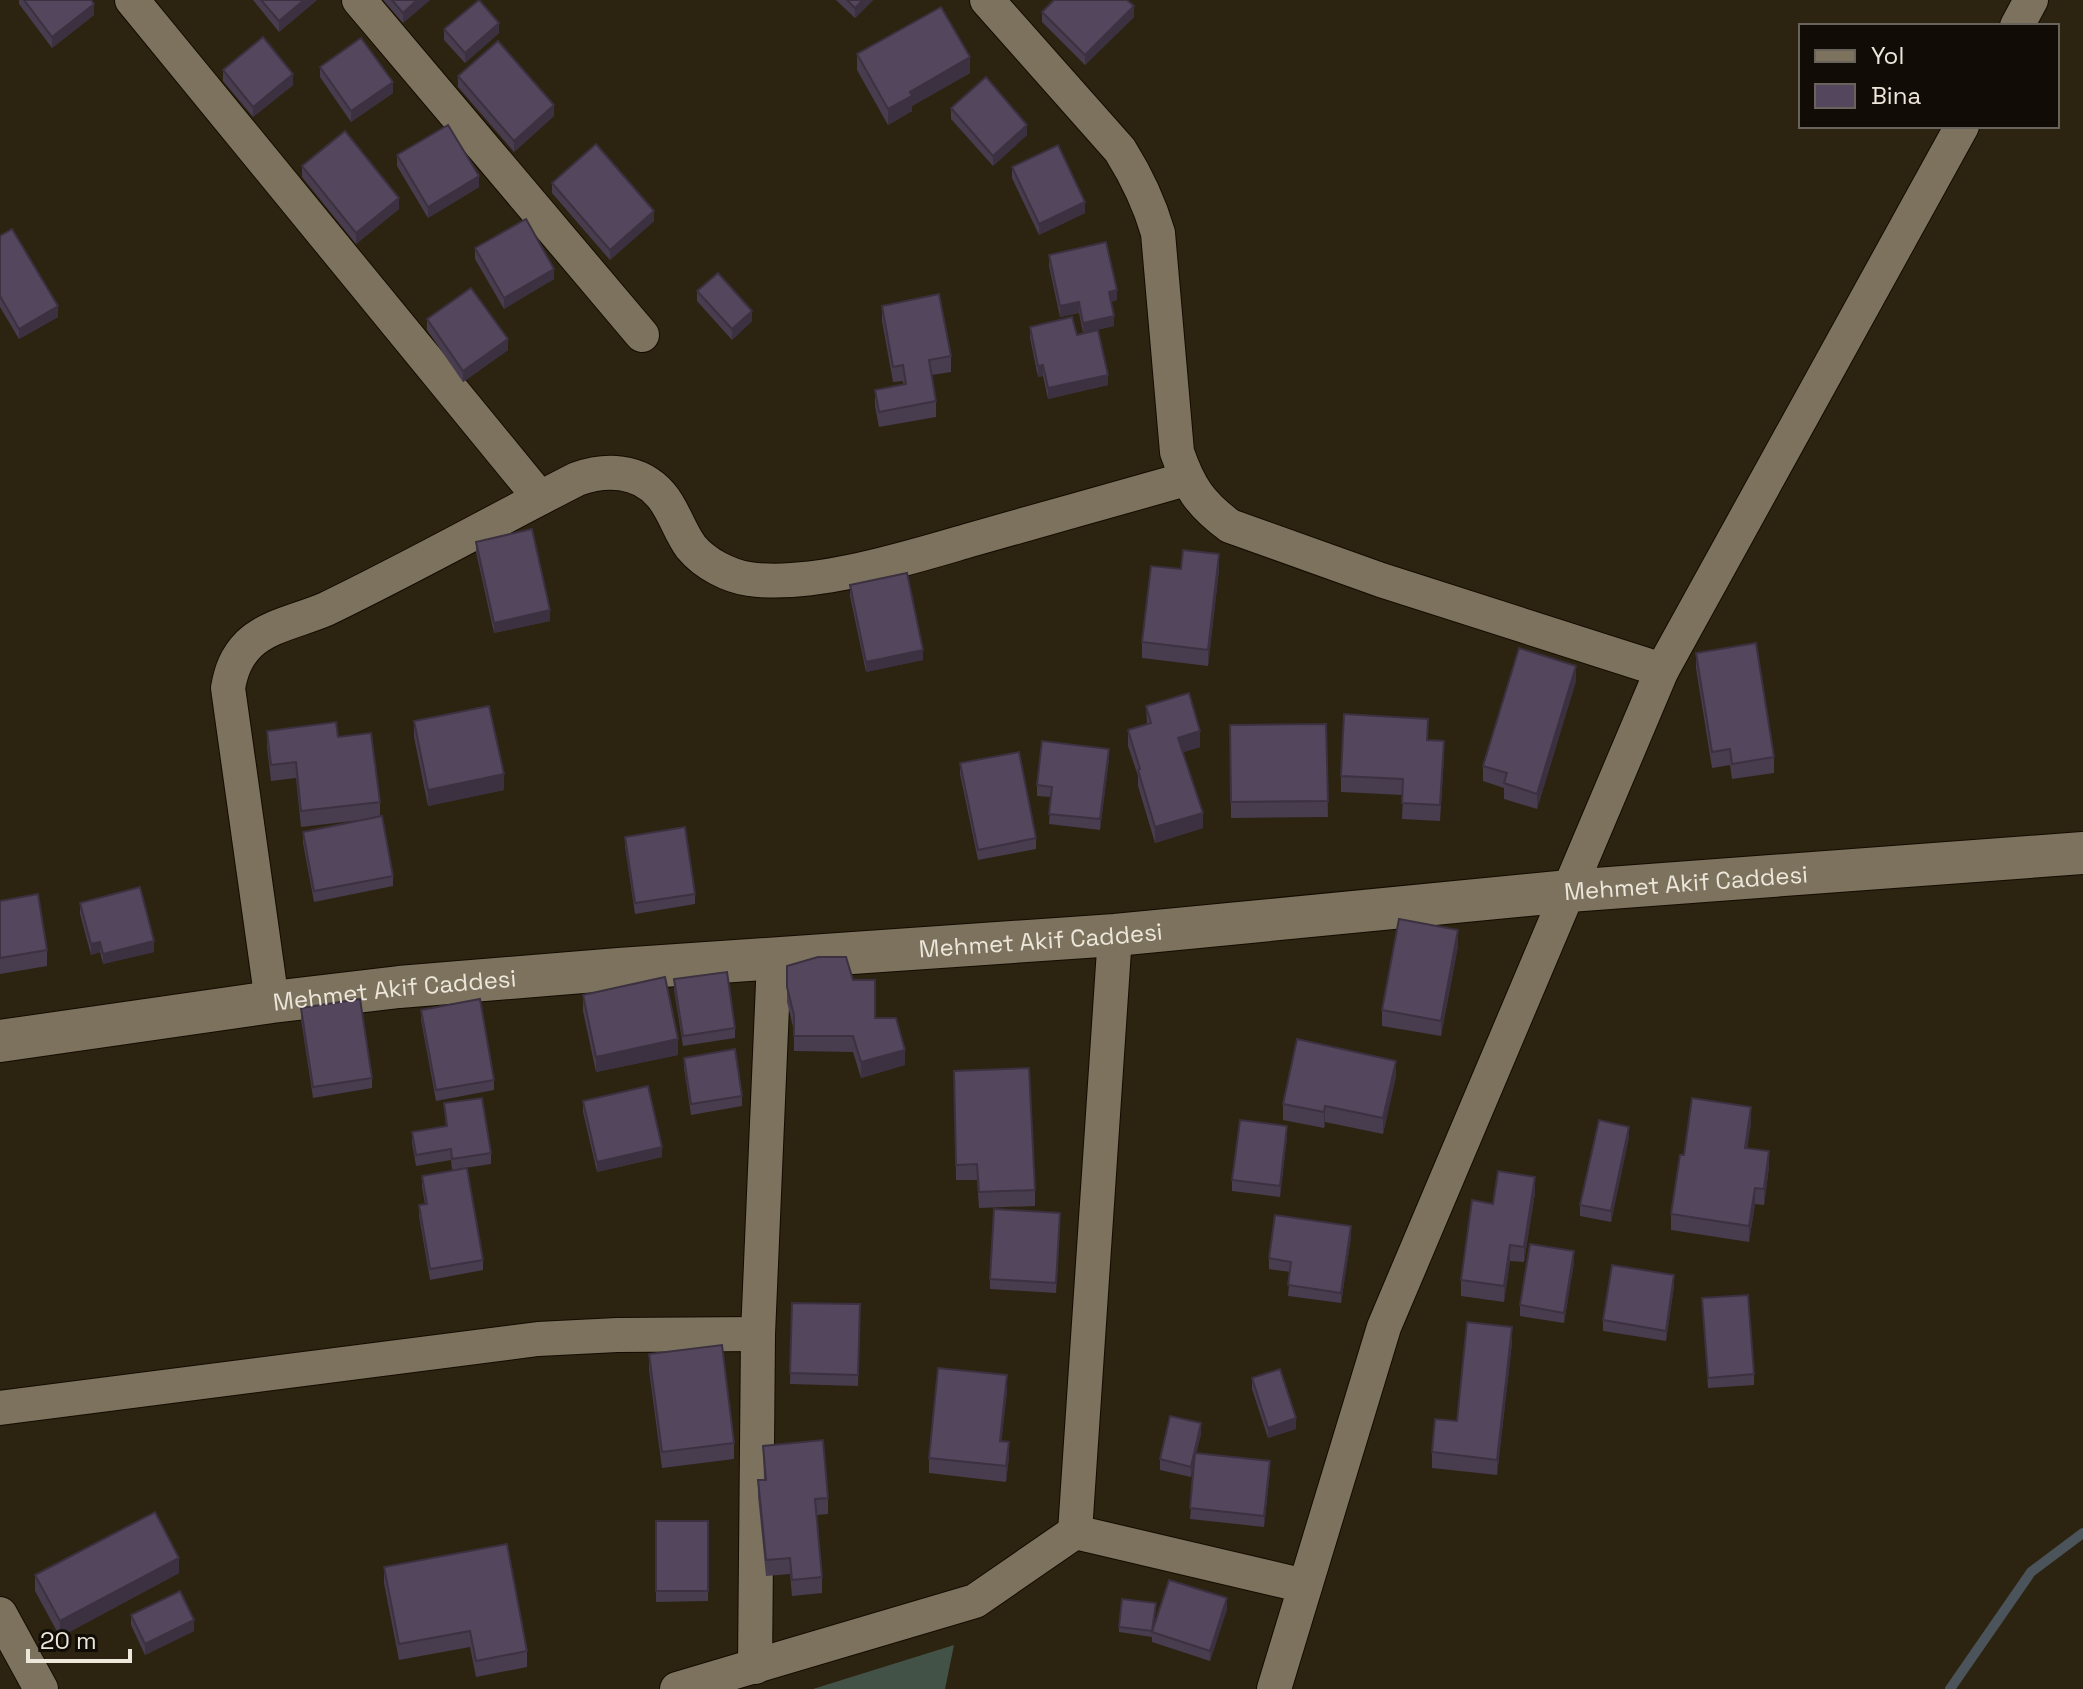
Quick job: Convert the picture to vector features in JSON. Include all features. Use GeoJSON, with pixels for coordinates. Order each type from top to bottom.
{"type":"FeatureCollection","features":[{"type":"Feature","properties":{"kind":"street"},"geometry":{"type":"LineString","coordinates":[[132,0],[540,498]]}},
{"type":"Feature","properties":{"kind":"street"},"geometry":{"type":"LineString","coordinates":[[359,0],[642,335]]}},
{"type":"Feature","properties":{"kind":"street"},"geometry":{"type":"LineString","coordinates":[[987,0],[1120,150],[1149,202],[1158,233],[1177,452],[1186,479],[1198,498],[1213,513],[1230,526],[1381,580],[1662,670]]}},
{"type":"Feature","properties":{"kind":"street"},"geometry":{"type":"LineString","coordinates":[[2018,24],[2031,0]]}},
{"type":"Feature","properties":{"kind":"street"},"geometry":{"type":"LineString","coordinates":[[1274,1689],[1384,1327],[1662,670],[1961,128]]}},
{"type":"Feature","properties":{"kind":"street"},"geometry":{"type":"LineString","coordinates":[[272,1002],[228,688],[238,657],[250,643],[267,632],[324,610],[593,473],[613,471],[646,483],[661,495],[692,548],[707,561],[737,576],[773,580],[831,574],[893,562],[1186,479]]}},
{"type":"Feature","properties":{"kind":"street","name":"Mehmet Akif Caddesi"},"geometry":{"type":"LineString","coordinates":[[0,1041],[399,987],[1115,935],[1569,891],[2083,853]]}},
{"type":"Feature","properties":{"kind":"street"},"geometry":{"type":"LineString","coordinates":[[1075,1532],[1115,935]]}},
{"type":"Feature","properties":{"kind":"street"},"geometry":{"type":"LineString","coordinates":[[755,1667],[758,1334],[774,960]]}},
{"type":"Feature","properties":{"kind":"street"},"geometry":{"type":"LineString","coordinates":[[0,1408],[538,1339],[758,1334]]}},
{"type":"Feature","properties":{"kind":"street"},"geometry":{"type":"LineString","coordinates":[[677,1689],[975,1601],[1075,1532],[1305,1586]]}},
{"type":"Feature","properties":{"kind":"street"},"geometry":{"type":"LineString","coordinates":[[0,1614],[41,1689]]}},
{"type":"Feature","properties":{"kind":"green space"},"geometry":{"type":"Polygon","coordinates":[[[954,1645],[945,1689],[813,1689],[954,1645]]]}},
{"type":"Feature","properties":{"kind":"building"},"geometry":{"type":"Polygon","coordinates":[[[24,0],[91,0],[94,4],[52,37],[24,0]]]}},
{"type":"Feature","properties":{"kind":"building"},"geometry":{"type":"Polygon","coordinates":[[[261,0],[304,0],[279,21],[261,0]]]}},
{"type":"Feature","properties":{"kind":"building"},"geometry":{"type":"Polygon","coordinates":[[[392,0],[417,0],[403,13],[392,0]]]}},
{"type":"Feature","properties":{"kind":"building"},"geometry":{"type":"Polygon","coordinates":[[[479,0],[499,23],[465,53],[444,29],[479,0]]]}},
{"type":"Feature","properties":{"kind":"building"},"geometry":{"type":"Polygon","coordinates":[[[847,0],[863,0],[855,8],[847,0]]]}},
{"type":"Feature","properties":{"kind":"building"},"geometry":{"type":"Polygon","coordinates":[[[1054,0],[1127,0],[1134,6],[1085,55],[1042,12],[1054,0]]]}},
{"type":"Feature","properties":{"kind":"building"},"geometry":{"type":"Polygon","coordinates":[[[941,7],[970,57],[910,92],[912,96],[888,109],[857,54],[941,7]]]}},
{"type":"Feature","properties":{"kind":"building"},"geometry":{"type":"Polygon","coordinates":[[[263,37],[293,74],[253,107],[223,70],[263,37]]]}},
{"type":"Feature","properties":{"kind":"building"},"geometry":{"type":"Polygon","coordinates":[[[361,38],[393,82],[351,111],[320,67],[361,38]]]}},
{"type":"Feature","properties":{"kind":"building"},"geometry":{"type":"Polygon","coordinates":[[[498,41],[554,105],[514,141],[458,76],[498,41]]]}},
{"type":"Feature","properties":{"kind":"building"},"geometry":{"type":"Polygon","coordinates":[[[986,77],[1027,125],[993,156],[951,108],[986,77]]]}},
{"type":"Feature","properties":{"kind":"building"},"geometry":{"type":"Polygon","coordinates":[[[448,125],[479,176],[428,207],[397,155],[448,125]]]}},
{"type":"Feature","properties":{"kind":"building"},"geometry":{"type":"Polygon","coordinates":[[[345,131],[399,198],[356,233],[302,166],[345,131]]]}},
{"type":"Feature","properties":{"kind":"building"},"geometry":{"type":"Polygon","coordinates":[[[596,144],[654,211],[610,250],[552,183],[596,144]]]}},
{"type":"Feature","properties":{"kind":"building"},"geometry":{"type":"Polygon","coordinates":[[[1058,145],[1085,202],[1039,224],[1012,167],[1058,145]]]}},
{"type":"Feature","properties":{"kind":"building"},"geometry":{"type":"Polygon","coordinates":[[[526,219],[554,269],[504,298],[475,248],[526,219]]]}},
{"type":"Feature","properties":{"kind":"building"},"geometry":{"type":"Polygon","coordinates":[[[12,229],[58,306],[19,329],[0,296],[0,236],[12,229]]]}},
{"type":"Feature","properties":{"kind":"building"},"geometry":{"type":"Polygon","coordinates":[[[1106,242],[1117,290],[1109,292],[1114,316],[1083,323],[1079,302],[1060,306],[1049,255],[1106,242]]]}},
{"type":"Feature","properties":{"kind":"building"},"geometry":{"type":"Polygon","coordinates":[[[718,273],[752,311],[732,329],[697,291],[718,273]]]}},
{"type":"Feature","properties":{"kind":"building"},"geometry":{"type":"Polygon","coordinates":[[[471,288],[508,339],[463,371],[427,319],[471,288]]]}},
{"type":"Feature","properties":{"kind":"building"},"geometry":{"type":"Polygon","coordinates":[[[939,294],[951,356],[929,360],[936,401],[879,412],[875,390],[906,384],[903,365],[893,367],[882,306],[939,294]]]}},
{"type":"Feature","properties":{"kind":"building"},"geometry":{"type":"Polygon","coordinates":[[[1072,317],[1077,335],[1098,330],[1108,375],[1048,388],[1043,365],[1038,366],[1030,327],[1072,317]]]}},
{"type":"Feature","properties":{"kind":"building"},"geometry":{"type":"Polygon","coordinates":[[[532,529],[550,610],[494,623],[476,542],[532,529]]]}},
{"type":"Feature","properties":{"kind":"building"},"geometry":{"type":"Polygon","coordinates":[[[1183,550],[1219,554],[1208,650],[1142,642],[1151,566],[1181,569],[1183,550]]]}},
{"type":"Feature","properties":{"kind":"building"},"geometry":{"type":"Polygon","coordinates":[[[907,573],[923,650],[866,662],[850,585],[907,573]]]}},
{"type":"Feature","properties":{"kind":"building"},"geometry":{"type":"Polygon","coordinates":[[[1756,643],[1774,757],[1732,764],[1730,749],[1712,752],[1696,653],[1756,643]]]}},
{"type":"Feature","properties":{"kind":"building"},"geometry":{"type":"Polygon","coordinates":[[[1519,648],[1576,666],[1537,794],[1504,783],[1507,773],[1483,766],[1519,648]]]}},
{"type":"Feature","properties":{"kind":"building"},"geometry":{"type":"Polygon","coordinates":[[[1189,693],[1200,731],[1178,738],[1203,813],[1155,827],[1128,730],[1151,723],[1146,706],[1189,693]]]}},
{"type":"Feature","properties":{"kind":"building"},"geometry":{"type":"Polygon","coordinates":[[[489,706],[504,774],[428,790],[414,721],[489,706]]]}},
{"type":"Feature","properties":{"kind":"building"},"geometry":{"type":"Polygon","coordinates":[[[1344,714],[1428,719],[1427,740],[1444,741],[1440,805],[1402,803],[1403,779],[1341,776],[1344,714]]]}},
{"type":"Feature","properties":{"kind":"building"},"geometry":{"type":"Polygon","coordinates":[[[336,722],[338,737],[371,733],[380,802],[301,811],[296,762],[271,765],[267,731],[336,722]]]}},
{"type":"Feature","properties":{"kind":"building"},"geometry":{"type":"Polygon","coordinates":[[[1326,724],[1328,801],[1231,802],[1230,725],[1326,724]]]}},
{"type":"Feature","properties":{"kind":"building"},"geometry":{"type":"Polygon","coordinates":[[[1042,741],[1109,749],[1100,819],[1049,814],[1052,787],[1037,785],[1042,741]]]}},
{"type":"Feature","properties":{"kind":"building"},"geometry":{"type":"Polygon","coordinates":[[[1019,752],[1036,838],[978,850],[960,763],[1019,752]]]}},
{"type":"Feature","properties":{"kind":"building"},"geometry":{"type":"Polygon","coordinates":[[[382,816],[393,876],[314,891],[303,832],[382,816]]]}},
{"type":"Feature","properties":{"kind":"building"},"geometry":{"type":"Polygon","coordinates":[[[685,827],[695,894],[635,903],[625,837],[685,827]]]}},
{"type":"Feature","properties":{"kind":"building"},"geometry":{"type":"Polygon","coordinates":[[[140,887],[154,941],[103,954],[100,942],[91,944],[80,903],[140,887]]]}},
{"type":"Feature","properties":{"kind":"building"},"geometry":{"type":"Polygon","coordinates":[[[38,894],[47,950],[0,958],[0,901],[38,894]]]}},
{"type":"Feature","properties":{"kind":"building"},"geometry":{"type":"Polygon","coordinates":[[[1399,919],[1458,930],[1441,1021],[1382,1010],[1399,919]]]}},
{"type":"Feature","properties":{"kind":"building"},"geometry":{"type":"Polygon","coordinates":[[[818,957],[846,957],[853,980],[875,980],[875,1018],[896,1018],[905,1050],[861,1062],[853,1036],[794,1036],[787,966],[818,957]]]}},
{"type":"Feature","properties":{"kind":"building"},"geometry":{"type":"Polygon","coordinates":[[[727,972],[735,1028],[683,1036],[674,979],[727,972]]]}},
{"type":"Feature","properties":{"kind":"building"},"geometry":{"type":"Polygon","coordinates":[[[665,977],[678,1039],[596,1057],[583,995],[665,977]]]}},
{"type":"Feature","properties":{"kind":"building"},"geometry":{"type":"Polygon","coordinates":[[[360,999],[372,1078],[313,1087],[301,1008],[360,999]]]}},
{"type":"Feature","properties":{"kind":"building"},"geometry":{"type":"Polygon","coordinates":[[[480,999],[494,1080],[436,1090],[421,1010],[480,999]]]}},
{"type":"Feature","properties":{"kind":"building"},"geometry":{"type":"Polygon","coordinates":[[[1297,1039],[1396,1061],[1383,1118],[1325,1106],[1324,1112],[1283,1104],[1297,1039]]]}},
{"type":"Feature","properties":{"kind":"building"},"geometry":{"type":"Polygon","coordinates":[[[735,1049],[742,1096],[691,1104],[684,1058],[735,1049]]]}},
{"type":"Feature","properties":{"kind":"building"},"geometry":{"type":"Polygon","coordinates":[[[1029,1068],[1035,1190],[979,1192],[977,1164],[956,1165],[954,1071],[1029,1068]]]}},
{"type":"Feature","properties":{"kind":"building"},"geometry":{"type":"Polygon","coordinates":[[[648,1086],[662,1147],[597,1162],[583,1101],[648,1086]]]}},
{"type":"Feature","properties":{"kind":"building"},"geometry":{"type":"Polygon","coordinates":[[[482,1098],[491,1153],[452,1159],[451,1149],[416,1155],[412,1132],[447,1126],[444,1103],[482,1098]]]}},
{"type":"Feature","properties":{"kind":"building"},"geometry":{"type":"Polygon","coordinates":[[[1692,1098],[1751,1107],[1745,1148],[1769,1151],[1764,1189],[1755,1188],[1749,1226],[1671,1214],[1692,1098]]]}},
{"type":"Feature","properties":{"kind":"building"},"geometry":{"type":"Polygon","coordinates":[[[1240,1120],[1287,1126],[1280,1186],[1232,1180],[1240,1120]]]}},
{"type":"Feature","properties":{"kind":"building"},"geometry":{"type":"Polygon","coordinates":[[[1599,1120],[1629,1127],[1611,1211],[1580,1205],[1599,1120]]]}},
{"type":"Feature","properties":{"kind":"building"},"geometry":{"type":"Polygon","coordinates":[[[467,1168],[483,1260],[430,1269],[419,1205],[427,1204],[422,1176],[467,1168]]]}},
{"type":"Feature","properties":{"kind":"building"},"geometry":{"type":"Polygon","coordinates":[[[1498,1171],[1535,1177],[1524,1247],[1510,1245],[1504,1286],[1461,1280],[1472,1200],[1493,1204],[1498,1171]]]}},
{"type":"Feature","properties":{"kind":"building"},"geometry":{"type":"Polygon","coordinates":[[[994,1209],[1060,1213],[1056,1283],[990,1279],[994,1209]]]}},
{"type":"Feature","properties":{"kind":"building"},"geometry":{"type":"Polygon","coordinates":[[[1275,1215],[1351,1226],[1341,1293],[1288,1285],[1291,1262],[1269,1258],[1275,1215]]]}},
{"type":"Feature","properties":{"kind":"building"},"geometry":{"type":"Polygon","coordinates":[[[1530,1244],[1574,1251],[1564,1313],[1520,1305],[1530,1244]]]}},
{"type":"Feature","properties":{"kind":"building"},"geometry":{"type":"Polygon","coordinates":[[[1612,1265],[1674,1275],[1666,1331],[1603,1320],[1612,1265]]]}},
{"type":"Feature","properties":{"kind":"building"},"geometry":{"type":"Polygon","coordinates":[[[1748,1295],[1754,1374],[1708,1378],[1702,1298],[1748,1295]]]}},
{"type":"Feature","properties":{"kind":"building"},"geometry":{"type":"Polygon","coordinates":[[[792,1303],[860,1304],[858,1375],[790,1373],[792,1303]]]}},
{"type":"Feature","properties":{"kind":"building"},"geometry":{"type":"Polygon","coordinates":[[[1467,1322],[1512,1327],[1497,1460],[1432,1452],[1435,1419],[1457,1421],[1467,1322]]]}},
{"type":"Feature","properties":{"kind":"building"},"geometry":{"type":"Polygon","coordinates":[[[722,1345],[734,1443],[662,1452],[649,1354],[722,1345]]]}},
{"type":"Feature","properties":{"kind":"building"},"geometry":{"type":"Polygon","coordinates":[[[938,1368],[1007,1375],[1000,1441],[1009,1442],[1006,1466],[929,1458],[938,1368]]]}},
{"type":"Feature","properties":{"kind":"building"},"geometry":{"type":"Polygon","coordinates":[[[1280,1369],[1296,1418],[1268,1428],[1252,1378],[1280,1369]]]}},
{"type":"Feature","properties":{"kind":"building"},"geometry":{"type":"Polygon","coordinates":[[[1170,1416],[1201,1423],[1191,1467],[1160,1459],[1170,1416]]]}},
{"type":"Feature","properties":{"kind":"building"},"geometry":{"type":"Polygon","coordinates":[[[823,1440],[828,1498],[815,1499],[822,1577],[792,1580],[790,1558],[766,1560],[758,1480],[766,1480],[763,1446],[823,1440]]]}},
{"type":"Feature","properties":{"kind":"building"},"geometry":{"type":"Polygon","coordinates":[[[1195,1453],[1270,1461],[1264,1516],[1190,1508],[1195,1453]]]}},
{"type":"Feature","properties":{"kind":"building"},"geometry":{"type":"Polygon","coordinates":[[[155,1512],[179,1558],[60,1621],[35,1575],[155,1512]]]}},
{"type":"Feature","properties":{"kind":"building"},"geometry":{"type":"Polygon","coordinates":[[[656,1521],[708,1521],[708,1591],[656,1591],[656,1521]]]}},
{"type":"Feature","properties":{"kind":"building"},"geometry":{"type":"Polygon","coordinates":[[[507,1544],[527,1651],[476,1661],[470,1631],[399,1644],[384,1567],[507,1544]]]}},
{"type":"Feature","properties":{"kind":"building"},"geometry":{"type":"Polygon","coordinates":[[[1169,1580],[1227,1598],[1210,1651],[1152,1632],[1169,1580]]]}},
{"type":"Feature","properties":{"kind":"building"},"geometry":{"type":"Polygon","coordinates":[[[180,1591],[194,1620],[145,1644],[131,1615],[180,1591]]]}},
{"type":"Feature","properties":{"kind":"building"},"geometry":{"type":"Polygon","coordinates":[[[1122,1599],[1156,1603],[1152,1631],[1119,1627],[1122,1599]]]}},
{"type":"Feature","properties":{"kind":"waterway"},"geometry":{"type":"LineString","coordinates":[[1950,1689],[2031,1572],[2083,1533]]}}]}
